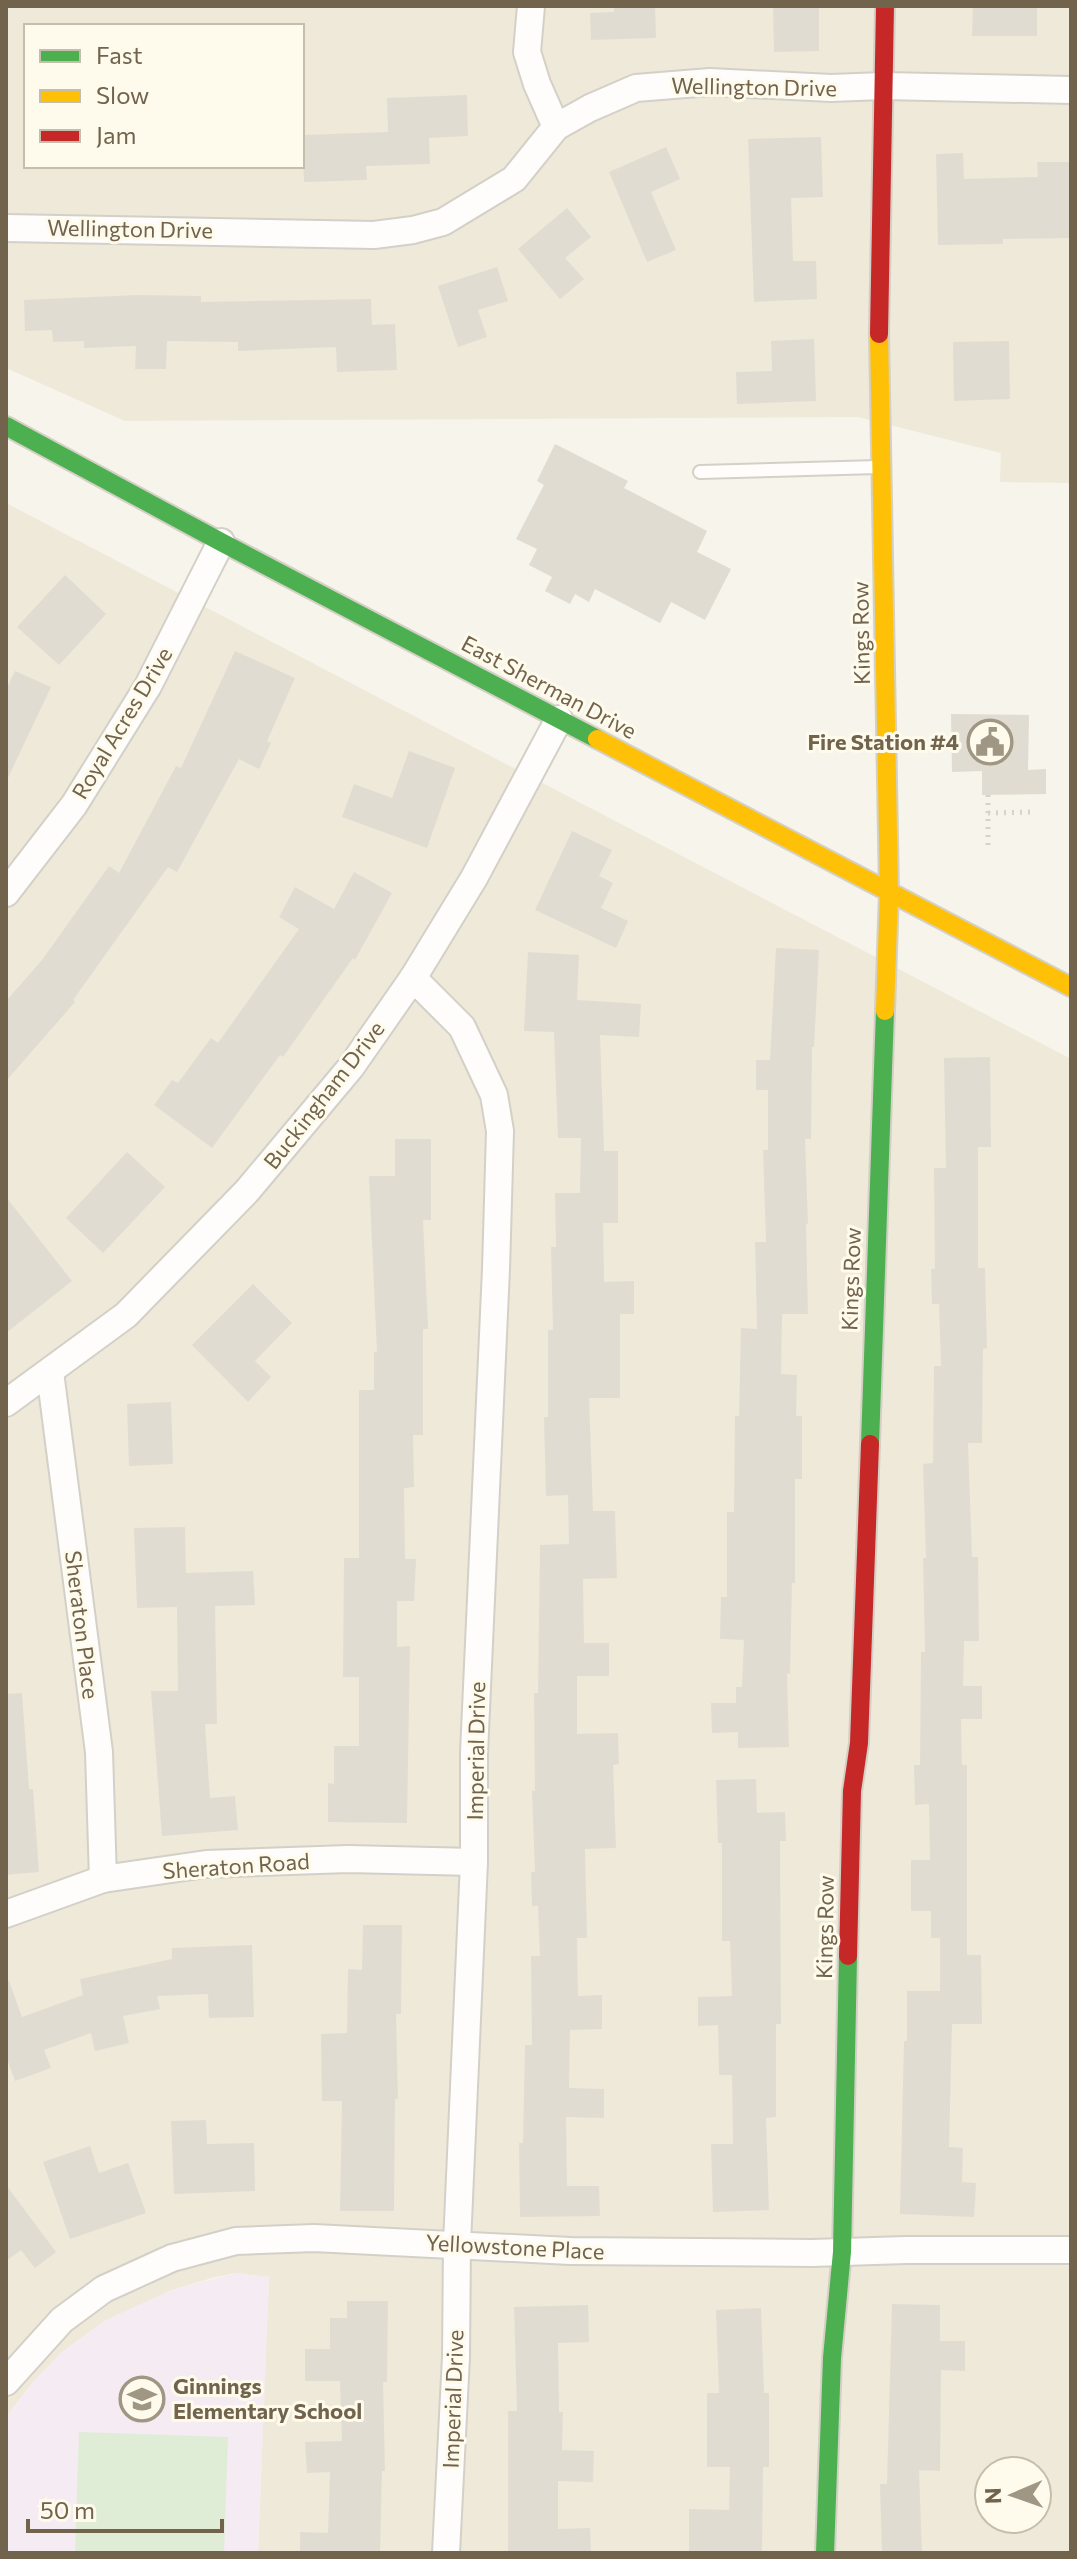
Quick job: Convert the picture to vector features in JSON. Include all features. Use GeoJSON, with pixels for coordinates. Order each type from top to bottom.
{"type":"FeatureCollection","features":[{"type":"Feature","properties":{"kind":"street"},"geometry":{"type":"LineString","coordinates":[[531,6],[527,52],[556,127]]}},
{"type":"Feature","properties":{"kind":"street","name":"Kings Row"},"geometry":{"type":"LineString","coordinates":[[825,2553],[832,2358],[842,2252],[852,1791],[859,1743],[889,892],[879,352],[885,6]]}},
{"type":"Feature","properties":{"kind":"street","name":"Wellington Drive"},"geometry":{"type":"LineString","coordinates":[[6,228],[374,235],[413,230],[443,222],[514,179],[556,127],[636,88],[710,82],[831,88],[883,86],[1071,90]]}},
{"type":"Feature","properties":{"kind":"street","name":"East Sherman Drive"},"geometry":{"type":"LineString","coordinates":[[6,426],[221,542],[1071,987]]}},
{"type":"Feature","properties":{"kind":"street","name":"Royal Acres Drive"},"geometry":{"type":"LineString","coordinates":[[6,893],[74,805],[148,686],[221,542]]}},
{"type":"Feature","properties":{"kind":"street","name":"Buckingham Drive"},"geometry":{"type":"LineString","coordinates":[[6,1403],[126,1315],[247,1191],[351,1067],[413,978],[474,878],[559,719]]}},
{"type":"Feature","properties":{"kind":"street","name":"Imperial Drive"},"geometry":{"type":"LineString","coordinates":[[413,978],[462,1027],[494,1095],[500,1131],[474,1753],[474,1862],[457,2244],[456,2357],[446,2553]]}},
{"type":"Feature","properties":{"kind":"street","name":"Sheraton Place"},"geometry":{"type":"LineString","coordinates":[[50,1372],[99,1752],[103,1879]]}},
{"type":"Feature","properties":{"kind":"street","name":"Sheraton Road"},"geometry":{"type":"LineString","coordinates":[[6,1914],[103,1879],[206,1864],[348,1859],[474,1862]]}},
{"type":"Feature","properties":{"kind":"street","name":"Yellowstone Place"},"geometry":{"type":"LineString","coordinates":[[6,2382],[62,2320],[104,2289],[172,2258],[236,2241],[314,2238],[570,2251],[1071,2250]]}},
{"type":"Feature","properties":{"kind":"lane"},"geometry":{"type":"LineString","coordinates":[[700,472],[881,467]]}},
{"type":"Feature","properties":{"kind":"path"},"geometry":{"type":"LineString","coordinates":[[988,795],[988,846]]}},
{"type":"Feature","properties":{"kind":"path"},"geometry":{"type":"LineString","coordinates":[[988,813],[1034,812]]}},
{"type":"Feature","properties":{"kind":"shaded area"},"geometry":{"type":"Polygon","coordinates":[[[6,6],[1071,6],[1071,483],[1000,482],[1001,453],[858,417],[125,421],[6,368],[6,6]]]}},
{"type":"Feature","properties":{"kind":"shaded area"},"geometry":{"type":"Polygon","coordinates":[[[6,503],[1071,1059],[1071,2553],[258,2553],[269,2277],[236,2273],[172,2290],[104,2321],[62,2352],[6,2417],[6,503]]]}},
{"type":"Feature","properties":{"kind":"shaded area","name":"Ginnings Elementary School"},"geometry":{"type":"Polygon","coordinates":[[[236,2273],[269,2277],[258,2553],[6,2553],[6,2417],[33,2382],[62,2352],[104,2321],[172,2290],[236,2273]]]}},
{"type":"Feature","properties":{"kind":"green space"},"geometry":{"type":"Polygon","coordinates":[[[79,2432],[228,2437],[224,2553],[75,2553],[79,2432]]]}},
{"type":"Feature","properties":{"kind":"building"},"geometry":{"type":"Polygon","coordinates":[[[614,6],[655,6],[656,38],[591,40],[590,13],[614,12],[614,6]]]}},
{"type":"Feature","properties":{"kind":"building"},"geometry":{"type":"Polygon","coordinates":[[[773,6],[819,6],[819,51],[774,52],[773,6]]]}},
{"type":"Feature","properties":{"kind":"building"},"geometry":{"type":"Polygon","coordinates":[[[973,6],[1037,6],[1037,36],[972,36],[973,6]]]}},
{"type":"Feature","properties":{"kind":"building"},"geometry":{"type":"Polygon","coordinates":[[[467,95],[468,136],[429,138],[430,164],[366,166],[367,180],[304,182],[304,135],[388,132],[387,98],[467,95]]]}},
{"type":"Feature","properties":{"kind":"building"},"geometry":{"type":"Polygon","coordinates":[[[821,137],[823,197],[791,198],[793,261],[816,261],[817,299],[754,302],[748,139],[821,137]]]}},
{"type":"Feature","properties":{"kind":"building"},"geometry":{"type":"Polygon","coordinates":[[[666,147],[680,179],[651,192],[676,250],[647,262],[609,172],[666,147]]]}},
{"type":"Feature","properties":{"kind":"building"},"geometry":{"type":"Polygon","coordinates":[[[963,153],[964,179],[1038,177],[1037,162],[1071,162],[1071,238],[1003,239],[1003,244],[938,245],[936,154],[963,153]]]}},
{"type":"Feature","properties":{"kind":"building"},"geometry":{"type":"Polygon","coordinates":[[[567,208],[591,237],[565,258],[584,279],[560,299],[518,249],[567,208]]]}},
{"type":"Feature","properties":{"kind":"building"},"geometry":{"type":"Polygon","coordinates":[[[497,267],[508,301],[478,310],[487,337],[458,347],[438,286],[497,267]]]}},
{"type":"Feature","properties":{"kind":"building"},"geometry":{"type":"Polygon","coordinates":[[[137,295],[201,296],[201,302],[371,299],[372,325],[395,324],[397,370],[337,372],[336,347],[238,351],[238,342],[167,341],[166,369],[135,369],[136,346],[84,348],[84,341],[53,342],[52,330],[25,331],[24,300],[137,295]]]}},
{"type":"Feature","properties":{"kind":"building"},"geometry":{"type":"Polygon","coordinates":[[[814,339],[816,401],[737,404],[736,372],[772,371],[771,341],[814,339]]]}},
{"type":"Feature","properties":{"kind":"building"},"geometry":{"type":"Polygon","coordinates":[[[1009,341],[1010,399],[954,401],[953,342],[1009,341]]]}},
{"type":"Feature","properties":{"kind":"building"},"geometry":{"type":"Polygon","coordinates":[[[555,444],[628,481],[624,488],[707,531],[697,552],[731,569],[705,620],[671,602],[660,623],[595,589],[589,602],[575,594],[570,604],[545,591],[552,577],[529,565],[537,549],[516,539],[544,485],[537,481],[555,444]]]}},
{"type":"Feature","properties":{"kind":"building"},"geometry":{"type":"Polygon","coordinates":[[[65,575],[106,614],[59,665],[17,627],[65,575]]]}},
{"type":"Feature","properties":{"kind":"building"},"geometry":{"type":"Polygon","coordinates":[[[235,651],[295,678],[267,741],[271,743],[259,769],[239,759],[177,872],[168,867],[73,1000],[75,1002],[6,1081],[6,1001],[42,960],[109,866],[119,873],[176,766],[181,768],[235,651]]]}},
{"type":"Feature","properties":{"kind":"building"},"geometry":{"type":"Polygon","coordinates":[[[15,671],[51,687],[6,782],[6,690],[15,671]]]}},
{"type":"Feature","properties":{"kind":"building","name":"Fire Station #4"},"geometry":{"type":"Polygon","coordinates":[[[951,714],[1029,715],[1028,770],[1046,769],[1046,794],[982,795],[982,771],[952,772],[951,714]]]}},
{"type":"Feature","properties":{"kind":"building"},"geometry":{"type":"Polygon","coordinates":[[[409,751],[455,768],[427,848],[342,817],[354,784],[392,798],[409,751]]]}},
{"type":"Feature","properties":{"kind":"building"},"geometry":{"type":"Polygon","coordinates":[[[572,831],[612,850],[599,876],[613,883],[601,908],[628,921],[616,948],[535,910],[572,831]]]}},
{"type":"Feature","properties":{"kind":"building"},"geometry":{"type":"Polygon","coordinates":[[[354,872],[392,893],[355,960],[353,958],[283,1057],[280,1055],[212,1148],[154,1105],[172,1080],[178,1083],[211,1038],[218,1043],[299,929],[279,917],[295,887],[334,909],[354,872]]]}},
{"type":"Feature","properties":{"kind":"building"},"geometry":{"type":"Polygon","coordinates":[[[776,948],[819,950],[812,1047],[811,1139],[805,1139],[808,1314],[782,1314],[781,1374],[797,1375],[796,1416],[802,1416],[802,1479],[795,1479],[795,1583],[792,1583],[790,1674],[787,1673],[789,1747],[738,1748],[738,1732],[712,1733],[711,1703],[736,1703],[736,1687],[742,1687],[744,1640],[720,1639],[721,1597],[727,1597],[727,1512],[734,1512],[735,1416],[739,1416],[741,1328],[757,1329],[755,1242],[766,1242],[763,1150],[768,1150],[768,1090],[756,1090],[756,1060],[770,1060],[776,948]]]}},
{"type":"Feature","properties":{"kind":"building"},"geometry":{"type":"Polygon","coordinates":[[[528,952],[579,955],[577,1000],[641,1004],[639,1037],[600,1035],[604,1151],[618,1151],[618,1223],[603,1223],[604,1282],[634,1281],[634,1314],[620,1314],[620,1398],[589,1398],[593,1511],[615,1511],[617,1578],[583,1579],[584,1643],[609,1643],[609,1676],[577,1676],[577,1734],[618,1733],[619,1764],[613,1765],[616,1848],[585,1849],[587,1938],[577,1938],[578,1996],[602,1995],[602,2029],[570,2030],[569,2088],[604,2089],[604,2118],[566,2117],[567,2186],[599,2186],[600,2216],[520,2217],[519,2143],[523,2143],[525,2045],[532,2045],[531,1956],[540,1956],[538,1906],[532,1906],[531,1872],[535,1872],[532,1791],[535,1791],[534,1693],[538,1693],[540,1545],[569,1544],[568,1495],[546,1496],[544,1417],[548,1417],[548,1330],[553,1330],[551,1247],[556,1247],[555,1193],[580,1193],[581,1138],[558,1138],[554,1032],[524,1031],[528,952]]]}},
{"type":"Feature","properties":{"kind":"building"},"geometry":{"type":"Polygon","coordinates":[[[990,1057],[991,1147],[978,1147],[978,1268],[985,1268],[987,1348],[983,1349],[982,1443],[968,1443],[972,1557],[978,1557],[979,1641],[964,1641],[963,1686],[982,1686],[982,1719],[961,1719],[962,1765],[967,1765],[967,1955],[981,1955],[982,2024],[952,2024],[949,2147],[963,2148],[962,2182],[976,2183],[974,2217],[900,2214],[907,1991],[940,1991],[940,1938],[931,1938],[931,1911],[911,1911],[911,1860],[930,1860],[929,1804],[915,1805],[914,1765],[920,1765],[921,1652],[925,1652],[923,1464],[933,1463],[934,1366],[941,1366],[939,1304],[932,1304],[931,1269],[935,1269],[934,1168],[946,1168],[944,1058],[990,1057]]]}},
{"type":"Feature","properties":{"kind":"building"},"geometry":{"type":"Polygon","coordinates":[[[395,1139],[431,1139],[431,1220],[423,1220],[428,1329],[423,1329],[423,1435],[413,1435],[414,1487],[404,1488],[405,1559],[416,1559],[414,1601],[397,1601],[397,1647],[410,1646],[407,1823],[328,1822],[328,1783],[334,1784],[334,1746],[359,1746],[359,1677],[343,1677],[344,1558],[359,1558],[359,1390],[374,1390],[374,1352],[377,1352],[369,1176],[395,1176],[395,1139]]]}},
{"type":"Feature","properties":{"kind":"building"},"geometry":{"type":"Polygon","coordinates":[[[127,1152],[165,1187],[103,1253],[66,1218],[127,1152]]]}},
{"type":"Feature","properties":{"kind":"building"},"geometry":{"type":"Polygon","coordinates":[[[6,1197],[72,1281],[6,1333],[6,1197]]]}},
{"type":"Feature","properties":{"kind":"building"},"geometry":{"type":"Polygon","coordinates":[[[253,1284],[292,1323],[255,1361],[271,1377],[248,1402],[192,1345],[253,1284]]]}},
{"type":"Feature","properties":{"kind":"building"},"geometry":{"type":"Polygon","coordinates":[[[171,1402],[173,1464],[129,1466],[127,1404],[171,1402]]]}},
{"type":"Feature","properties":{"kind":"building"},"geometry":{"type":"Polygon","coordinates":[[[185,1527],[186,1573],[253,1571],[255,1605],[215,1606],[217,1724],[205,1724],[210,1798],[235,1796],[238,1830],[162,1836],[151,1691],[178,1691],[177,1607],[137,1608],[134,1528],[185,1527]]]}},
{"type":"Feature","properties":{"kind":"building"},"geometry":{"type":"Polygon","coordinates":[[[22,1693],[39,1872],[6,1875],[6,1694],[22,1693]]]}},
{"type":"Feature","properties":{"kind":"building"},"geometry":{"type":"Polygon","coordinates":[[[756,1779],[757,1813],[785,1812],[786,1841],[780,1841],[781,2024],[776,2024],[776,2117],[766,2118],[769,2210],[713,2212],[711,2144],[733,2144],[732,2075],[719,2075],[718,2025],[698,2026],[698,1997],[732,1996],[730,1941],[722,1941],[722,1843],[718,1843],[716,1780],[756,1779]]]}},
{"type":"Feature","properties":{"kind":"building"},"geometry":{"type":"Polygon","coordinates":[[[363,1925],[402,1925],[401,2014],[396,2014],[398,2099],[395,2099],[394,2211],[340,2211],[342,2101],[322,2101],[321,2034],[347,2033],[348,1969],[362,1970],[363,1925]]]}},
{"type":"Feature","properties":{"kind":"building"},"geometry":{"type":"Polygon","coordinates":[[[252,1945],[254,2017],[209,2018],[208,1994],[157,1996],[160,2009],[123,2016],[129,2043],[95,2051],[91,2033],[44,2050],[51,2068],[15,2081],[6,2056],[6,1981],[9,1981],[22,2017],[83,1995],[80,1979],[172,1959],[172,1948],[252,1945]]]}},
{"type":"Feature","properties":{"kind":"building"},"geometry":{"type":"Polygon","coordinates":[[[206,2120],[207,2144],[254,2143],[255,2191],[174,2194],[171,2121],[206,2120]]]}},
{"type":"Feature","properties":{"kind":"building"},"geometry":{"type":"Polygon","coordinates":[[[90,2146],[99,2173],[128,2163],[146,2213],[70,2239],[43,2162],[90,2146]]]}},
{"type":"Feature","properties":{"kind":"building"},"geometry":{"type":"Polygon","coordinates":[[[6,2185],[56,2252],[35,2268],[21,2250],[6,2261],[6,2185]]]}},
{"type":"Feature","properties":{"kind":"building"},"geometry":{"type":"Polygon","coordinates":[[[347,2301],[388,2301],[387,2382],[383,2382],[385,2471],[382,2471],[380,2553],[300,2553],[300,2532],[328,2533],[330,2472],[307,2473],[305,2442],[342,2441],[340,2381],[305,2381],[305,2349],[330,2349],[330,2318],[347,2318],[347,2301]]]}},
{"type":"Feature","properties":{"kind":"building"},"geometry":{"type":"Polygon","coordinates":[[[892,2304],[940,2305],[940,2341],[965,2341],[965,2371],[941,2370],[940,2471],[919,2470],[922,2553],[882,2553],[880,2484],[887,2484],[892,2304]]]}},
{"type":"Feature","properties":{"kind":"building"},"geometry":{"type":"Polygon","coordinates":[[[588,2305],[589,2342],[558,2343],[559,2412],[563,2412],[562,2450],[594,2451],[593,2482],[558,2481],[558,2529],[590,2528],[591,2553],[508,2553],[508,2411],[517,2411],[514,2307],[588,2305]]]}},
{"type":"Feature","properties":{"kind":"building"},"geometry":{"type":"Polygon","coordinates":[[[761,2308],[764,2393],[769,2393],[769,2467],[763,2467],[762,2553],[689,2553],[689,2509],[729,2510],[730,2467],[707,2467],[707,2393],[719,2393],[716,2310],[761,2308]]]}},
{"type":"Feature","properties":{"kind":"traffic: fast"},"geometry":{"type":"LineString","coordinates":[[6,426],[597,739]]}},
{"type":"Feature","properties":{"kind":"traffic: fast"},"geometry":{"type":"LineString","coordinates":[[870,1444],[885,1011]]}},
{"type":"Feature","properties":{"kind":"traffic: fast"},"geometry":{"type":"LineString","coordinates":[[825,2553],[832,2358],[842,2252],[848,1956]]}},
{"type":"Feature","properties":{"kind":"traffic: slow"},"geometry":{"type":"LineString","coordinates":[[879,334],[889,892],[885,1011]]}},
{"type":"Feature","properties":{"kind":"traffic: slow"},"geometry":{"type":"LineString","coordinates":[[597,739],[1071,987]]}},
{"type":"Feature","properties":{"kind":"traffic: jam"},"geometry":{"type":"LineString","coordinates":[[879,334],[885,6]]}},
{"type":"Feature","properties":{"kind":"traffic: jam"},"geometry":{"type":"LineString","coordinates":[[848,1956],[852,1791],[859,1743],[870,1444]]}},
{"type":"Feature","properties":{"kind":"place","name":"Fire Station #4"},"geometry":{"type":"Point","coordinates":[990,742]}},
{"type":"Feature","properties":{"kind":"place","name":"Ginnings Elementary School"},"geometry":{"type":"Point","coordinates":[142,2399]}}]}
